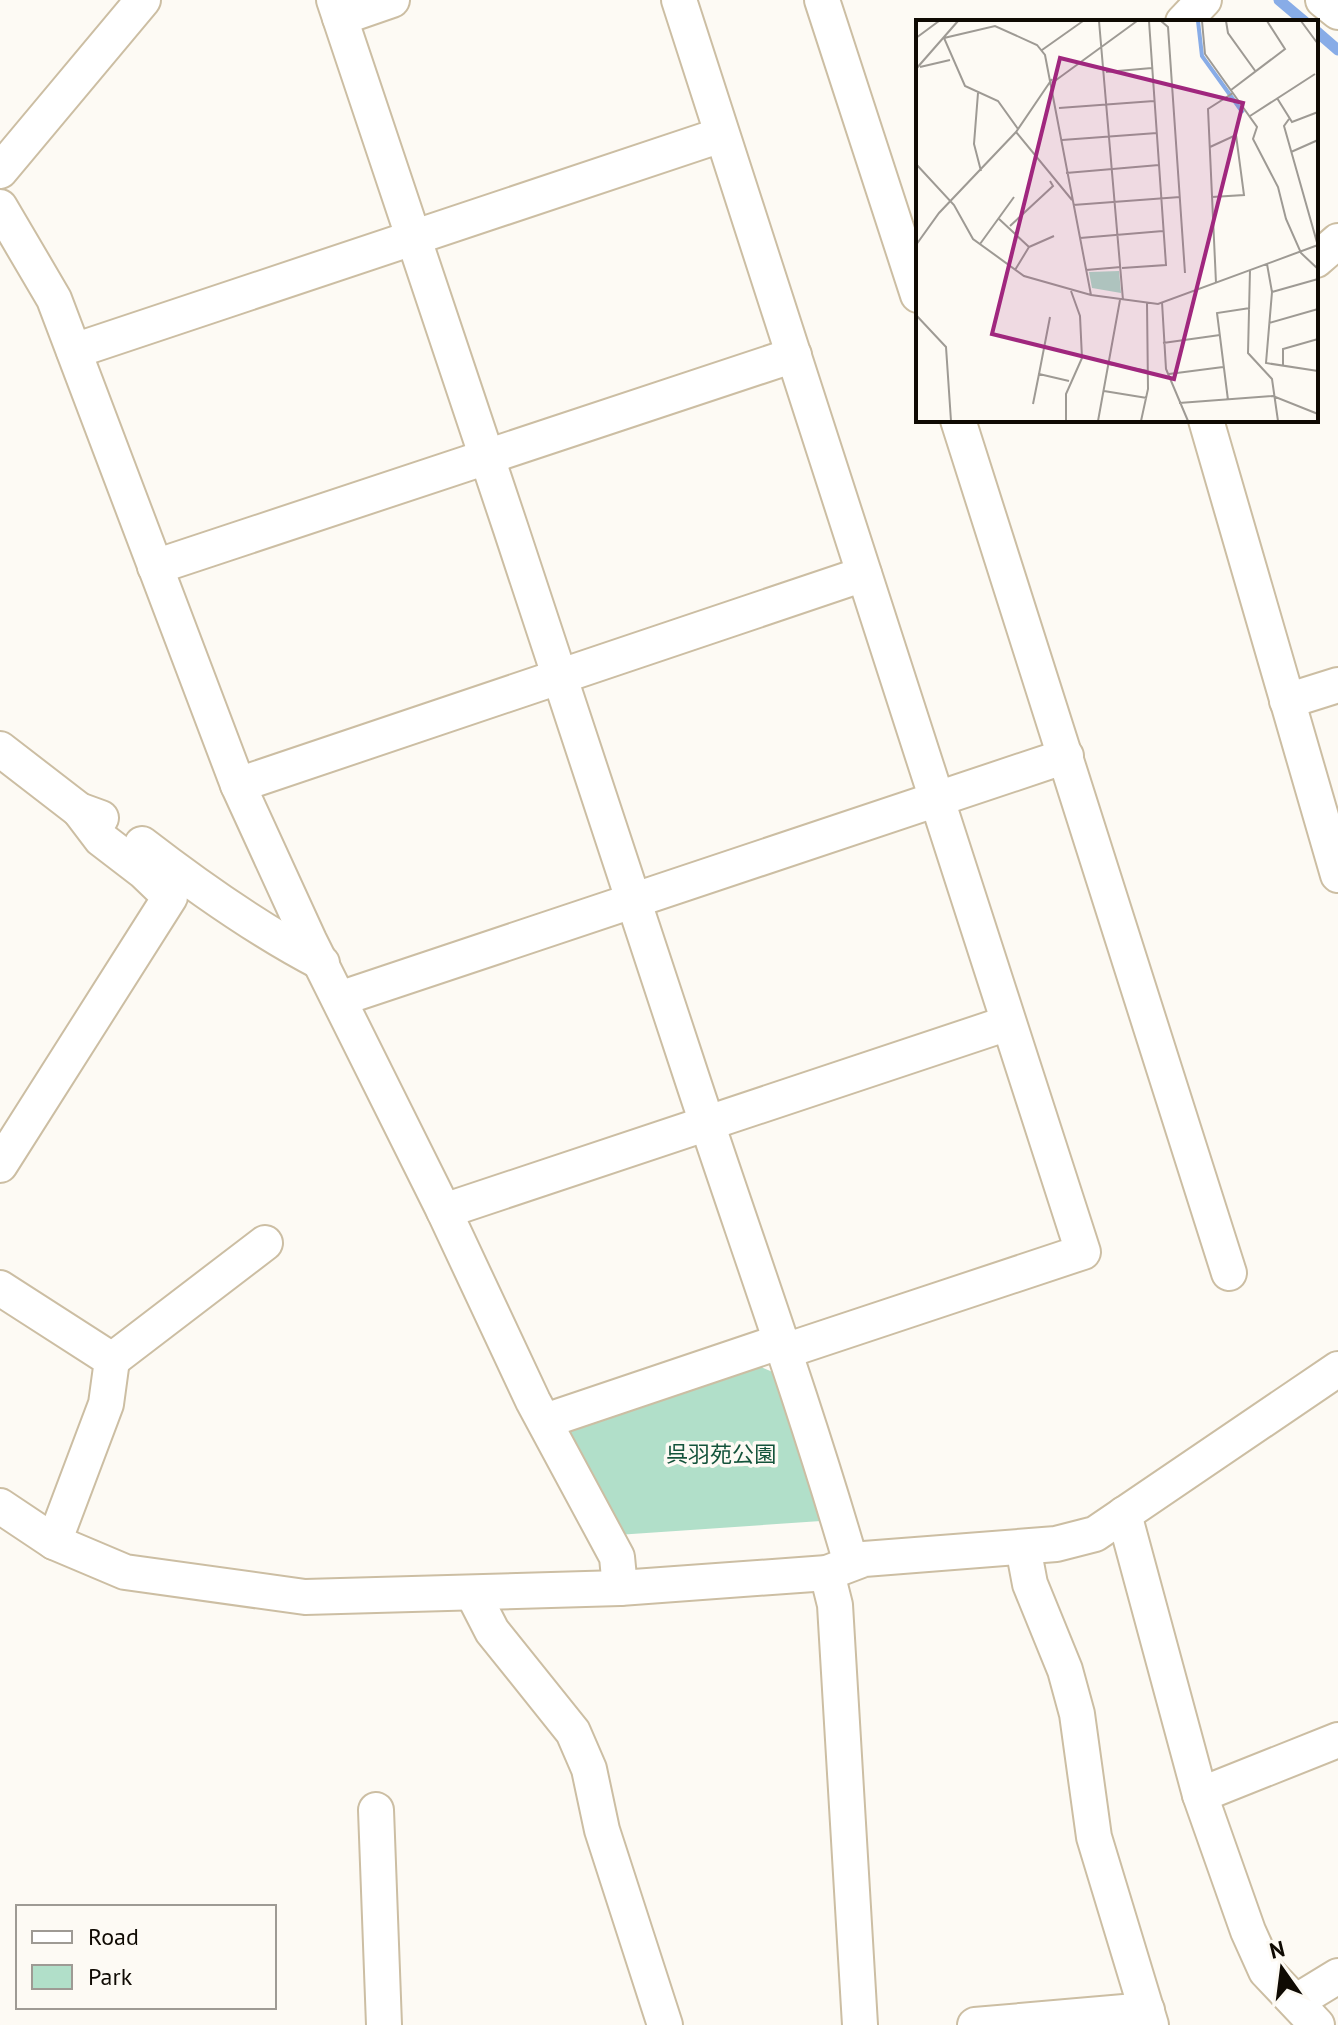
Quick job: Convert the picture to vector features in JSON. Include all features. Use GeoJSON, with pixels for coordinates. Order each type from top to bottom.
{"type":"FeatureCollection","features":[{"type":"Feature","properties":{"kind":"street"},"geometry":{"type":"LineString","coordinates":[[0,171],[143,0]]}},
{"type":"Feature","properties":{"kind":"street"},"geometry":{"type":"LineString","coordinates":[[392,0],[337,9],[707,1124],[784,1346],[839,1568],[835,1605],[860,2025]]}},
{"type":"Feature","properties":{"kind":"street"},"geometry":{"type":"LineString","coordinates":[[545,1421],[1083,1252],[679,0]]}},
{"type":"Feature","properties":{"kind":"street"},"geometry":{"type":"LineString","coordinates":[[822,0],[916,289]]}},
{"type":"Feature","properties":{"kind":"street"},"geometry":{"type":"LineString","coordinates":[[1185,20],[1204,0]]}},
{"type":"Feature","properties":{"kind":"street"},"geometry":{"type":"LineString","coordinates":[[1323,0],[1338,12]]}},
{"type":"Feature","properties":{"kind":"street"},"geometry":{"type":"LineString","coordinates":[[74,351],[721,135]]}},
{"type":"Feature","properties":{"kind":"street"},"geometry":{"type":"LineString","coordinates":[[0,207],[54,299],[238,785],[545,1421],[617,1557],[620,1588]]}},
{"type":"Feature","properties":{"kind":"street"},"geometry":{"type":"LineString","coordinates":[[1318,258],[1338,241]]}},
{"type":"Feature","properties":{"kind":"street"},"geometry":{"type":"LineString","coordinates":[[155,567],[794,355]]}},
{"type":"Feature","properties":{"kind":"street"},"geometry":{"type":"LineString","coordinates":[[959,422],[1229,1273]]}},
{"type":"Feature","properties":{"kind":"street"},"geometry":{"type":"LineString","coordinates":[[1207,422],[1338,875]]}},
{"type":"Feature","properties":{"kind":"street"},"geometry":{"type":"LineString","coordinates":[[238,785],[864,574]]}},
{"type":"Feature","properties":{"kind":"street"},"geometry":{"type":"LineString","coordinates":[[1287,701],[1338,685]]}},
{"type":"Feature","properties":{"kind":"street"},"geometry":{"type":"LineString","coordinates":[[0,749],[79,810],[101,839],[170,897],[0,1165]]}},
{"type":"Feature","properties":{"kind":"street"},"geometry":{"type":"LineString","coordinates":[[339,999],[1066,756]]}},
{"type":"Feature","properties":{"kind":"street"},"geometry":{"type":"LineString","coordinates":[[79,810],[117,824],[192,882],[288,946],[322,963]]}},
{"type":"Feature","properties":{"kind":"street"},"geometry":{"type":"LineString","coordinates":[[444,1211],[1008,1023]]}},
{"type":"Feature","properties":{"kind":"street"},"geometry":{"type":"LineString","coordinates":[[54,1542],[106,1404],[112,1360],[265,1243]]}},
{"type":"Feature","properties":{"kind":"street"},"geometry":{"type":"LineString","coordinates":[[0,1288],[112,1360]]}},
{"type":"Feature","properties":{"kind":"street"},"geometry":{"type":"LineString","coordinates":[[0,1506],[54,1542],[125,1572],[305,1597],[620,1588],[839,1568],[864,1559],[1056,1544],[1095,1534],[1338,1369]]}},
{"type":"Feature","properties":{"kind":"street"},"geometry":{"type":"LineString","coordinates":[[1124,1514],[1200,1795],[1248,1931],[1266,1971],[1307,2013],[1338,1976]]}},
{"type":"Feature","properties":{"kind":"street"},"geometry":{"type":"LineString","coordinates":[[975,2025],[1149,2018],[1094,1837],[1077,1714],[1065,1670],[1030,1584],[1023,1547]]}},
{"type":"Feature","properties":{"kind":"street"},"geometry":{"type":"LineString","coordinates":[[473,1594],[492,1631],[573,1732],[582,1750],[606,1843],[665,2025]]}},
{"type":"Feature","properties":{"kind":"street"},"geometry":{"type":"LineString","coordinates":[[1200,1795],[1338,1740]]}},
{"type":"Feature","properties":{"kind":"street"},"geometry":{"type":"LineString","coordinates":[[376,1810],[384,2025]]}},
{"type":"Feature","properties":{"kind":"green space","name":"呉羽苑公園"},"geometry":{"type":"Polygon","coordinates":[[[756,1365],[775,1373],[821,1521],[617,1535],[564,1437],[568,1428],[756,1365]]]}},
{"type":"Feature","properties":{"kind":"waterway"},"geometry":{"type":"LineString","coordinates":[[1279,0],[1303,20]]}},
{"type":"Feature","properties":{"kind":"waterway"},"geometry":{"type":"LineString","coordinates":[[1318,33],[1338,50]]}}]}
